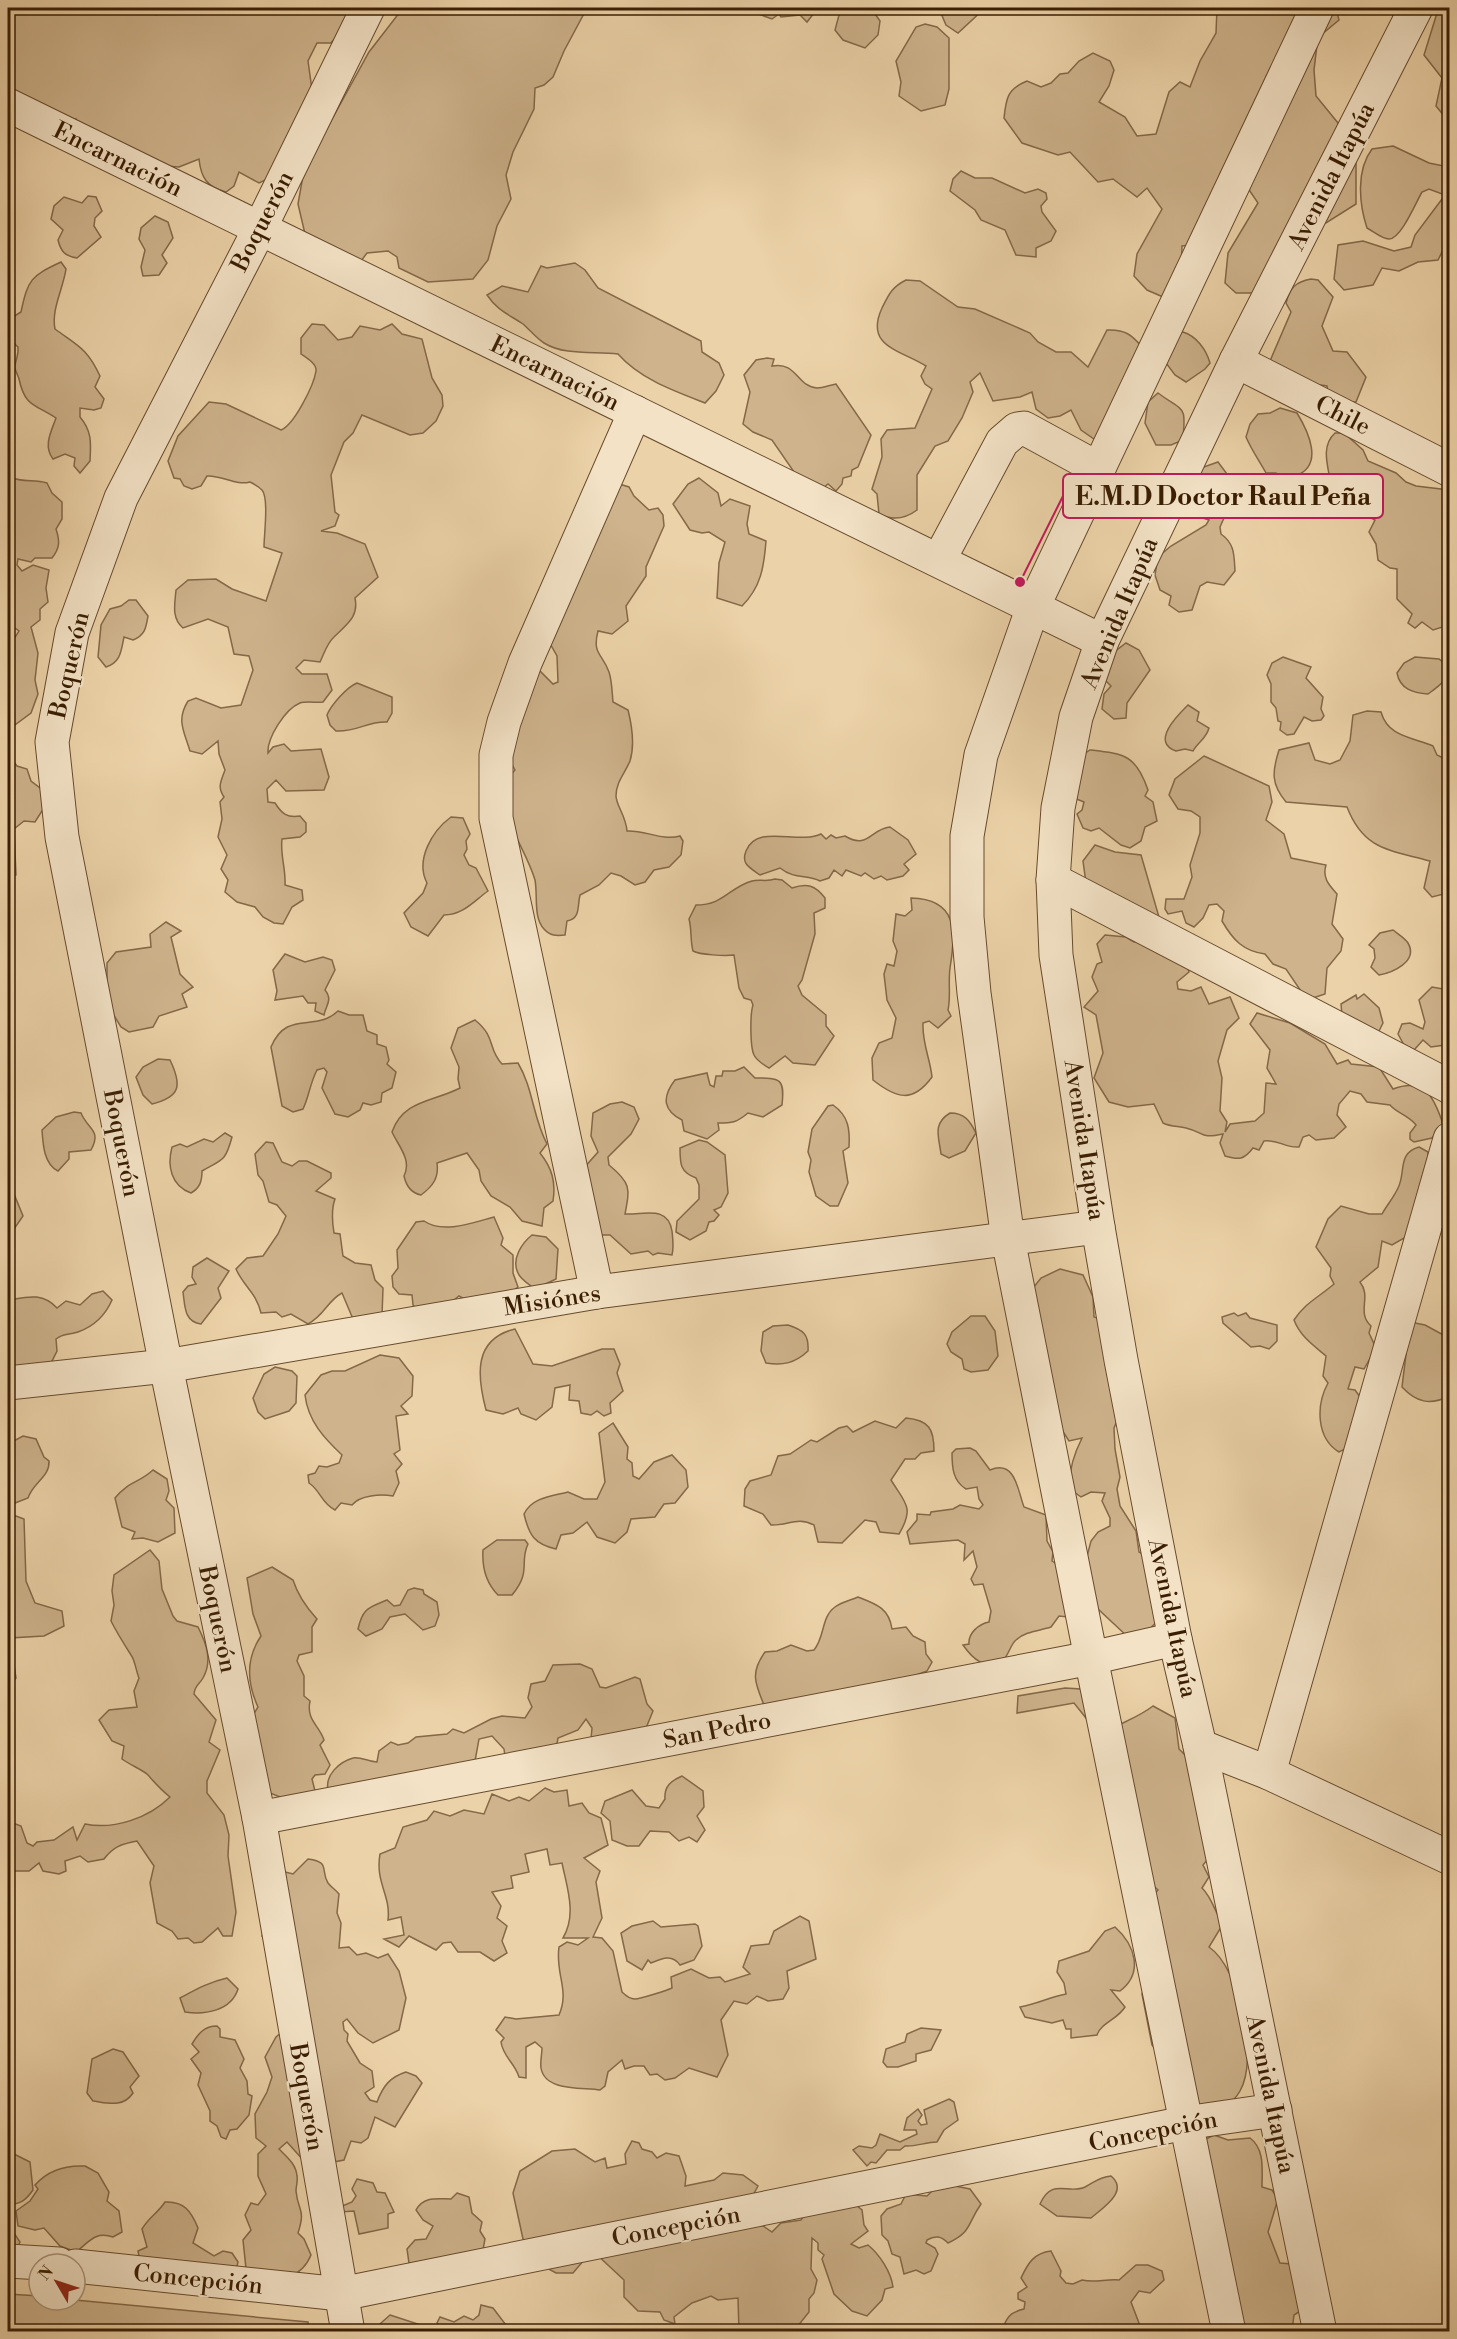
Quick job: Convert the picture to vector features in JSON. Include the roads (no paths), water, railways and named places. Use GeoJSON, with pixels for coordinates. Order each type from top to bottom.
{"type":"FeatureCollection","features":[{"type":"Feature","properties":{"kind":"street","name":"Boquerón"},"geometry":{"type":"LineString","coordinates":[[348,2331],[259,1818],[166,1366],[62,837],[52,741],[72,633],[121,498],[260,228],[368,8]]}},
{"type":"Feature","properties":{"kind":"street"},"geometry":{"type":"LineString","coordinates":[[1229,2331],[1090,1658],[1008,1239],[974,993],[966,917],[967,836],[981,755],[1033,607],[1317,8]]}},
{"type":"Feature","properties":{"kind":"street","name":"Avenida Itapúa"},"geometry":{"type":"LineString","coordinates":[[1320,2331],[1200,1746],[1175,1639],[1098,1227],[1056,955],[1053,880],[1058,808],[1064,774],[1076,717],[1102,640],[1236,361],[1416,8]]}},
{"type":"Feature","properties":{"kind":"street","name":"Encarnación"},"geometry":{"type":"LineString","coordinates":[[8,105],[1102,640]]}},
{"type":"Feature","properties":{"kind":"street","name":"Chile"},"geometry":{"type":"LineString","coordinates":[[1236,361],[1449,470]]}},
{"type":"Feature","properties":{"kind":"street"},"geometry":{"type":"LineString","coordinates":[[597,1292],[496,818],[496,755],[504,722],[525,663],[635,412]]}},
{"type":"Feature","properties":{"kind":"street"},"geometry":{"type":"LineString","coordinates":[[939,560],[1002,442],[1017,429],[1024,428],[1099,469]]}},
{"type":"Feature","properties":{"kind":"street"},"geometry":{"type":"LineString","coordinates":[[1053,880],[1449,1087]]}},
{"type":"Feature","properties":{"kind":"street"},"geometry":{"type":"LineString","coordinates":[[1269,1773],[1449,1139]]}},
{"type":"Feature","properties":{"kind":"street","name":"Misiónes"},"geometry":{"type":"LineString","coordinates":[[8,1383],[166,1366],[597,1292],[1098,1227]]}},
{"type":"Feature","properties":{"kind":"street","name":"San Pedro"},"geometry":{"type":"LineString","coordinates":[[259,1818],[1090,1658],[1175,1639]]}},
{"type":"Feature","properties":{"kind":"street"},"geometry":{"type":"LineString","coordinates":[[1200,1746],[1269,1773],[1449,1858]]}},
{"type":"Feature","properties":{"kind":"street","name":"Concepción"},"geometry":{"type":"LineString","coordinates":[[87,2267],[341,2295],[1185,2123],[1275,2109]]}},
{"type":"Feature","properties":{"kind":"street"},"geometry":{"type":"LineString","coordinates":[[8,2261],[27,2262]]}},
{"type":"Feature","properties":{"kind":"place","name":"E.M.D Doctor Raul Peña"},"geometry":{"type":"Point","coordinates":[1020,582]}}]}
